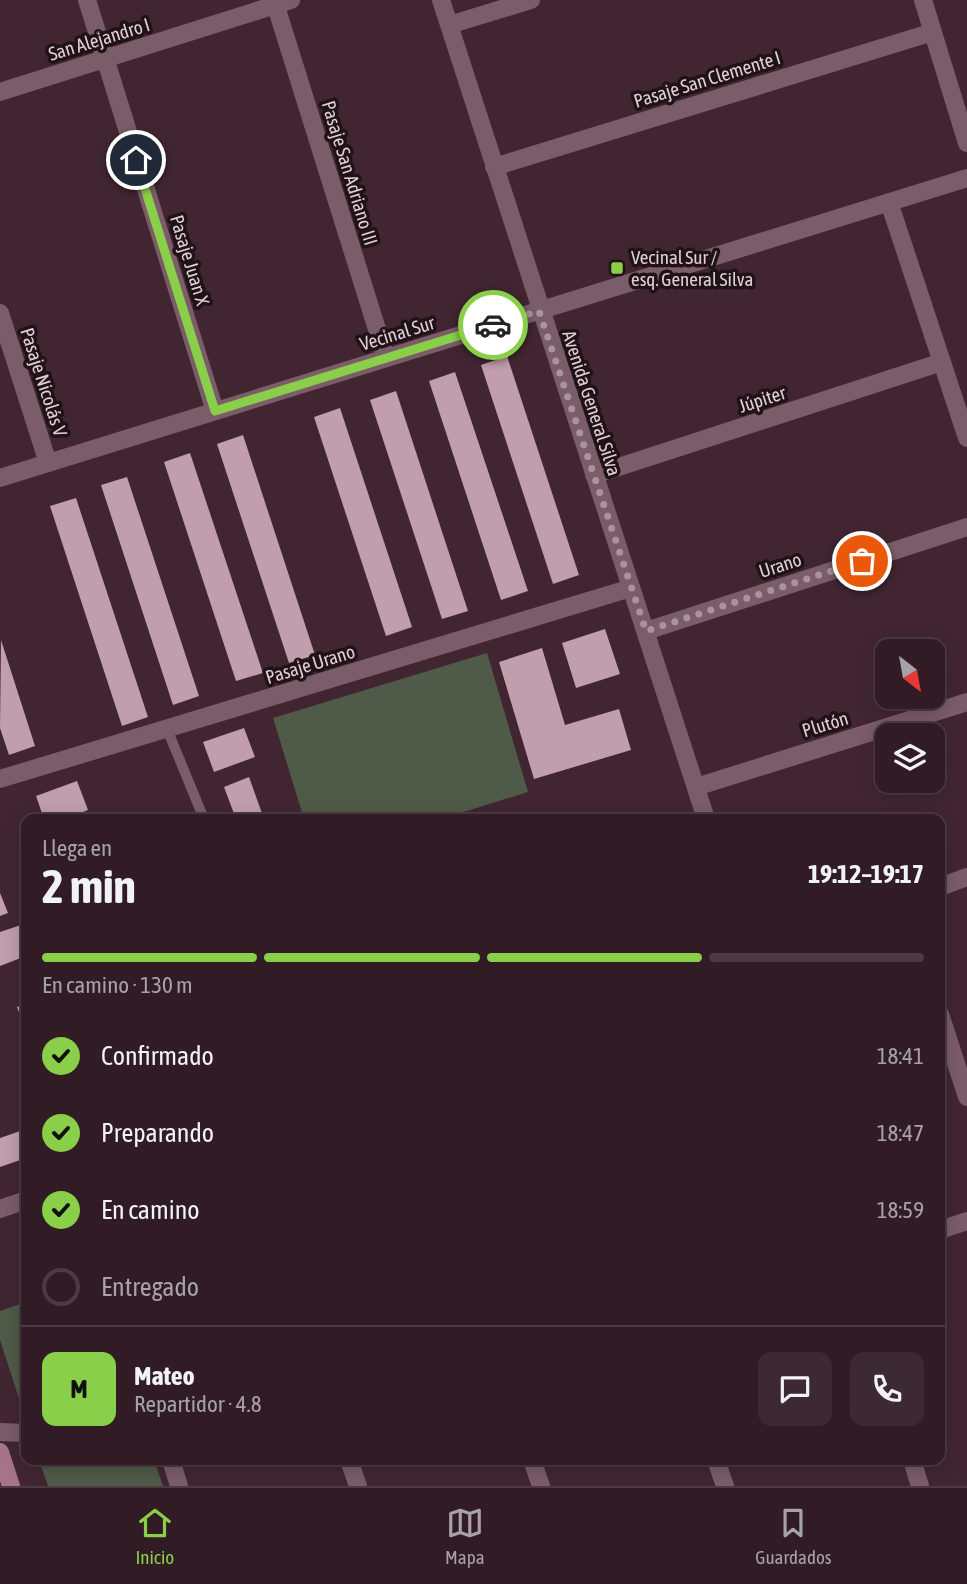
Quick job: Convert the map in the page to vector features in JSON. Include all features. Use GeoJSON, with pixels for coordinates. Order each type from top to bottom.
{"type":"FeatureCollection","features":[{"type":"Feature","properties":{"kind":"main road"},"geometry":{"type":"LineString","coordinates":[[0,1452],[11,1486]]}},
{"type":"Feature","properties":{"kind":"street","name":"Pasaje Juan X"},"geometry":{"type":"LineString","coordinates":[[86,0],[215,411]]}},
{"type":"Feature","properties":{"kind":"street","name":"Avenida General Silva"},"geometry":{"type":"LineString","coordinates":[[442,0],[539,311],[704,814]]}},
{"type":"Feature","properties":{"kind":"street"},"geometry":{"type":"LineString","coordinates":[[449,25],[531,0]]}},
{"type":"Feature","properties":{"kind":"street"},"geometry":{"type":"LineString","coordinates":[[923,0],[967,143]]}},
{"type":"Feature","properties":{"kind":"street","name":"San Alejandro I"},"geometry":{"type":"LineString","coordinates":[[0,92],[280,2]]}},
{"type":"Feature","properties":{"kind":"street","name":"Pasaje San Adriano III"},"geometry":{"type":"LineString","coordinates":[[280,2],[386,358]]}},
{"type":"Feature","properties":{"kind":"street","name":"Pasaje San Clemente I"},"geometry":{"type":"LineString","coordinates":[[494,167],[933,32]]}},
{"type":"Feature","properties":{"kind":"street","name":"Vecinal Sur"},"geometry":{"type":"LineString","coordinates":[[0,478],[967,178]]}},
{"type":"Feature","properties":{"kind":"street"},"geometry":{"type":"LineString","coordinates":[[889,202],[967,438]]}},
{"type":"Feature","properties":{"kind":"street","name":"Pasaje Nicolás V"},"geometry":{"type":"LineString","coordinates":[[0,313],[48,464]]}},
{"type":"Feature","properties":{"kind":"street","name":"Júpiter"},"geometry":{"type":"LineString","coordinates":[[594,475],[942,362]]}},
{"type":"Feature","properties":{"kind":"street","name":"Urano"},"geometry":{"type":"LineString","coordinates":[[646,631],[967,527]]}},
{"type":"Feature","properties":{"kind":"street","name":"Pasaje Urano"},"geometry":{"type":"LineString","coordinates":[[0,779],[631,588]]}},
{"type":"Feature","properties":{"kind":"street","name":"Plutón"},"geometry":{"type":"LineString","coordinates":[[696,787],[967,702]]}},
{"type":"Feature","properties":{"kind":"street"},"geometry":{"type":"LineString","coordinates":[[945,885],[967,877]]}},
{"type":"Feature","properties":{"kind":"street"},"geometry":{"type":"LineString","coordinates":[[945,1029],[967,1097]]}},
{"type":"Feature","properties":{"kind":"street"},"geometry":{"type":"LineString","coordinates":[[0,1209],[21,1202]]}},
{"type":"Feature","properties":{"kind":"street"},"geometry":{"type":"LineString","coordinates":[[945,1228],[967,1221]]}},
{"type":"Feature","properties":{"kind":"street"},"geometry":{"type":"LineString","coordinates":[[0,1432],[21,1433]]}},
{"type":"Feature","properties":{"kind":"street"},"geometry":{"type":"LineString","coordinates":[[173,1465],[179,1486]]}},
{"type":"Feature","properties":{"kind":"street"},"geometry":{"type":"LineString","coordinates":[[351,1465],[358,1486]]}},
{"type":"Feature","properties":{"kind":"street"},"geometry":{"type":"LineString","coordinates":[[534,1465],[541,1486]]}},
{"type":"Feature","properties":{"kind":"street"},"geometry":{"type":"LineString","coordinates":[[718,1465],[725,1486]]}},
{"type":"Feature","properties":{"kind":"street"},"geometry":{"type":"LineString","coordinates":[[914,1465],[920,1486]]}},
{"type":"Feature","properties":{"kind":"lane"},"geometry":{"type":"LineString","coordinates":[[167,729],[202,814]]}},
{"type":"Feature","properties":{"kind":"green space"},"geometry":{"type":"Polygon","coordinates":[[[487,653],[528,792],[457,814],[302,814],[273,718],[487,653]]]}},
{"type":"Feature","properties":{"kind":"green space"},"geometry":{"type":"Polygon","coordinates":[[[21,1304],[21,1405],[0,1340],[0,1311],[21,1304]]]}},
{"type":"Feature","properties":{"kind":"green space"},"geometry":{"type":"Polygon","coordinates":[[[41,1465],[156,1465],[163,1486],[48,1486],[41,1465]]]}},
{"type":"Feature","properties":{"kind":"building"},"geometry":{"type":"Polygon","coordinates":[[[507,356],[579,575],[553,584],[481,365],[507,356]]]}},
{"type":"Feature","properties":{"kind":"building"},"geometry":{"type":"Polygon","coordinates":[[[455,372],[528,591],[501,600],[429,381],[455,372]]]}},
{"type":"Feature","properties":{"kind":"building"},"geometry":{"type":"Polygon","coordinates":[[[396,391],[468,611],[442,619],[370,400],[396,391]]]}},
{"type":"Feature","properties":{"kind":"building"},"geometry":{"type":"Polygon","coordinates":[[[340,408],[412,627],[386,636],[314,417],[340,408]]]}},
{"type":"Feature","properties":{"kind":"building"},"geometry":{"type":"Polygon","coordinates":[[[243,435],[315,655],[289,663],[217,444],[243,435]]]}},
{"type":"Feature","properties":{"kind":"building"},"geometry":{"type":"Polygon","coordinates":[[[190,453],[263,673],[236,681],[164,462],[190,453]]]}},
{"type":"Feature","properties":{"kind":"building"},"geometry":{"type":"Polygon","coordinates":[[[127,477],[199,696],[173,705],[101,485],[127,477]]]}},
{"type":"Feature","properties":{"kind":"building"},"geometry":{"type":"Polygon","coordinates":[[[76,498],[148,717],[122,726],[50,506],[76,498]]]}},
{"type":"Feature","properties":{"kind":"building"},"geometry":{"type":"Polygon","coordinates":[[[605,629],[620,674],[576,688],[562,643],[605,629]]]}},
{"type":"Feature","properties":{"kind":"building"},"geometry":{"type":"Polygon","coordinates":[[[1,640],[35,746],[9,755],[0,728],[1,640]]]}},
{"type":"Feature","properties":{"kind":"building"},"geometry":{"type":"Polygon","coordinates":[[[542,648],[565,725],[619,709],[631,750],[534,779],[499,662],[542,648]]]}},
{"type":"Feature","properties":{"kind":"building"},"geometry":{"type":"Polygon","coordinates":[[[244,728],[255,757],[214,772],[203,742],[244,728]]]}},
{"type":"Feature","properties":{"kind":"building"},"geometry":{"type":"Polygon","coordinates":[[[249,777],[262,814],[234,814],[224,787],[249,777]]]}},
{"type":"Feature","properties":{"kind":"building"},"geometry":{"type":"Polygon","coordinates":[[[77,781],[88,810],[78,814],[42,814],[36,796],[77,781]]]}},
{"type":"Feature","properties":{"kind":"building"},"geometry":{"type":"Polygon","coordinates":[[[0,893],[8,913],[0,916],[0,893]]]}},
{"type":"Feature","properties":{"kind":"building"},"geometry":{"type":"Polygon","coordinates":[[[21,925],[21,958],[0,966],[0,932],[21,925]]]}},
{"type":"Feature","properties":{"kind":"building"},"geometry":{"type":"Polygon","coordinates":[[[21,1131],[21,1160],[0,1167],[0,1138],[21,1131]]]}},
{"type":"Feature","properties":{"kind":"way so far"},"geometry":{"type":"LineString","coordinates":[[493,325],[539,311],[646,631],[862,561]]}},
{"type":"Feature","properties":{"kind":"place","name":"Vecinal Sur / esq. General Silva"},"geometry":{"type":"Point","coordinates":[617,268]}},
{"type":"Feature","properties":{"kind":"route"},"geometry":{"type":"LineString","coordinates":[[136,160],[215,411],[493,325]]}}]}
